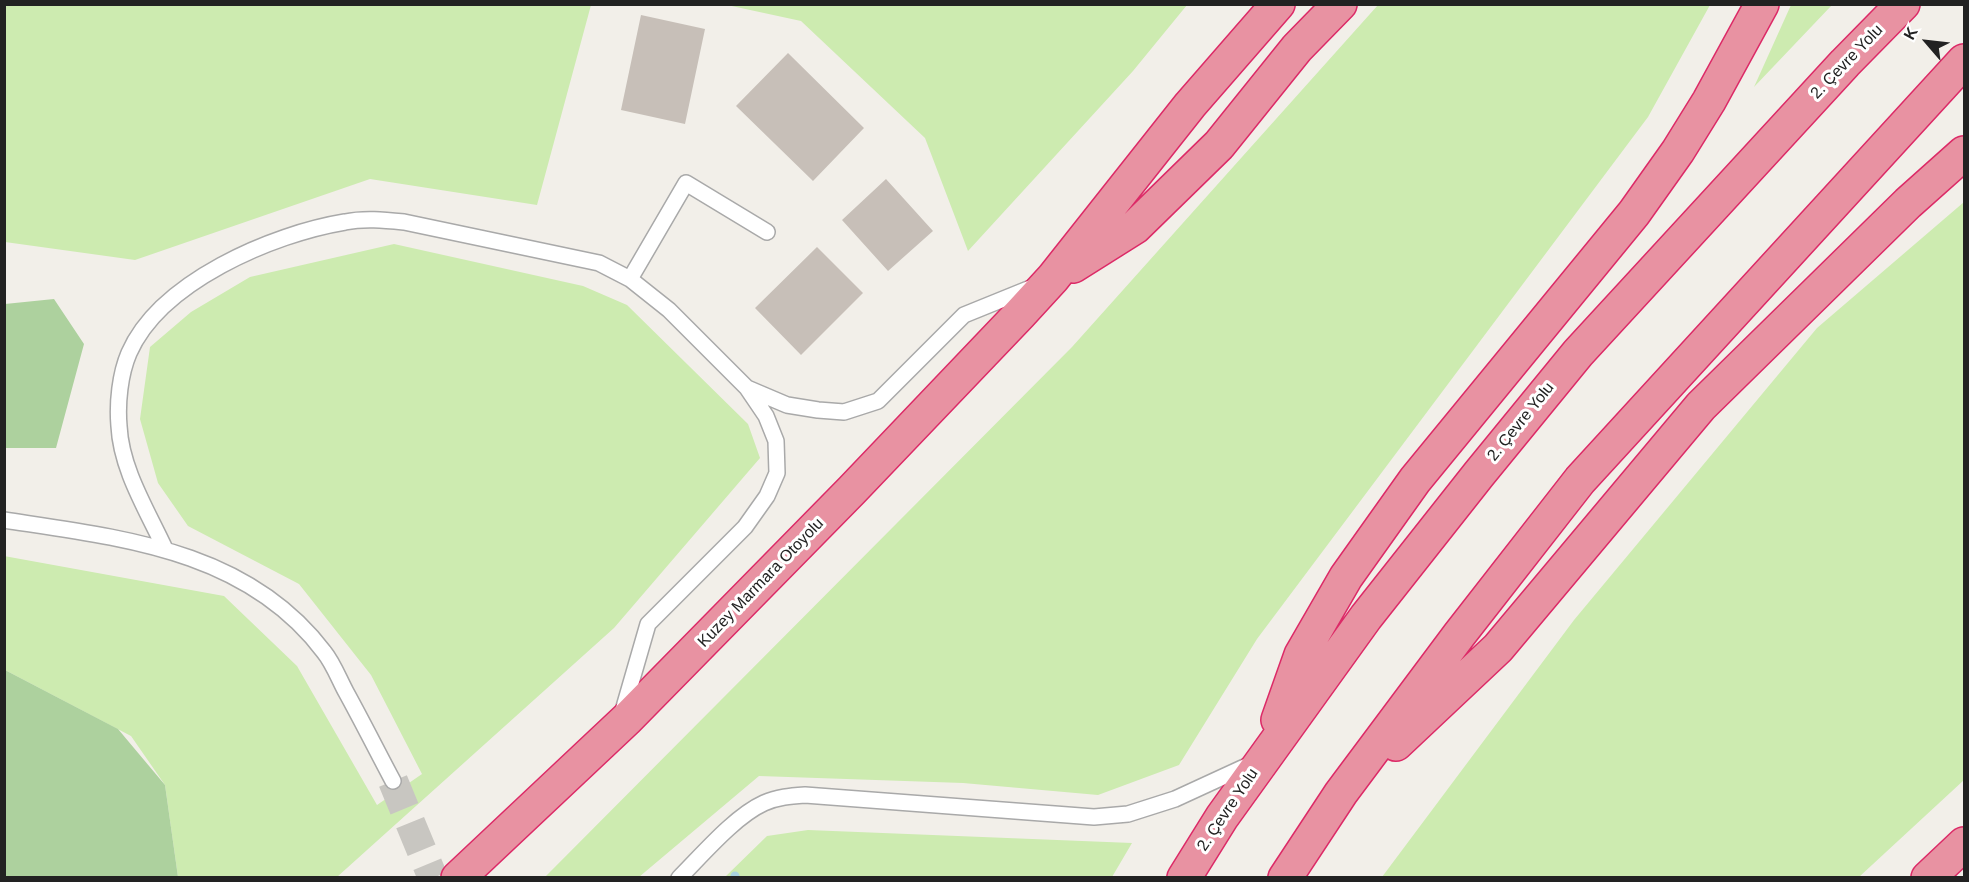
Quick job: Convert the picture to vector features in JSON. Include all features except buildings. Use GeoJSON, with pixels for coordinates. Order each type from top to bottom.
{"type":"FeatureCollection","features":[{"type":"Feature","properties":{"kind":"highway"},"geometry":{"type":"LineString","coordinates":[[1053,278],[1190,105],[1278,4]]}},
{"type":"Feature","properties":{"kind":"highway"},"geometry":{"type":"LineString","coordinates":[[1053,278],[1135,226],[1220,146],[1297,48],[1340,4]]}},
{"type":"Feature","properties":{"kind":"highway"},"geometry":{"type":"LineString","coordinates":[[1263,759],[1301,655],[1346,577],[1415,480],[1634,213],[1678,151],[1709,101],[1762,4]]}},
{"type":"Feature","properties":{"kind":"highway","name":"2. Çevre Yolu"},"geometry":{"type":"LineString","coordinates":[[1184,878],[1222,817],[1366,617],[1578,353],[1845,63],[1903,4]]}},
{"type":"Feature","properties":{"kind":"highway"},"geometry":{"type":"LineString","coordinates":[[1285,878],[1341,793],[1459,635],[1581,480],[1965,61]]}},
{"type":"Feature","properties":{"kind":"highway"},"geometry":{"type":"LineString","coordinates":[[1341,793],[1498,648],[1701,405],[1908,203],[1965,153]]}},
{"type":"Feature","properties":{"kind":"highway","name":"Kuzey Marmara Otoyolu"},"geometry":{"type":"LineString","coordinates":[[458,878],[618,727],[852,490],[1053,278]]}},
{"type":"Feature","properties":{"kind":"highway"},"geometry":{"type":"LineString","coordinates":[[1928,878],[1965,844]]}},
{"type":"Feature","properties":{"kind":"lane"},"geometry":{"type":"LineString","coordinates":[[630,279],[686,183],[767,232]]}},
{"type":"Feature","properties":{"kind":"lane"},"geometry":{"type":"LineString","coordinates":[[165,549],[126,464],[119,426],[120,390],[129,354],[147,323],[174,296],[224,263],[267,244],[309,231],[345,222],[374,219],[404,222],[599,263],[630,279],[669,310],[747,388],[766,416],[776,441],[777,473],[767,496],[744,527],[648,624],[618,727]]}},
{"type":"Feature","properties":{"kind":"lane"},"geometry":{"type":"LineString","coordinates":[[747,388],[787,405],[818,410],[844,412],[878,401],[964,315],[1053,278]]}},
{"type":"Feature","properties":{"kind":"lane"},"geometry":{"type":"LineString","coordinates":[[4,520],[109,536],[165,549],[207,563],[248,584],[300,622],[326,654],[393,781]]}},
{"type":"Feature","properties":{"kind":"lane"},"geometry":{"type":"LineString","coordinates":[[679,878],[740,818],[763,803],[783,797],[805,795],[1094,817],[1128,814],[1175,799],[1263,759]]}},
{"type":"Feature","properties":{"kind":"green space"},"geometry":{"type":"Polygon","coordinates":[[[5,4],[591,5],[537,205],[370,179],[135,260],[5,242],[5,4]]]}},
{"type":"Feature","properties":{"kind":"green space"},"geometry":{"type":"Polygon","coordinates":[[[1187,4],[1133,71],[968,251],[925,138],[801,21],[727,5],[1187,4]]]}},
{"type":"Feature","properties":{"kind":"green space"},"geometry":{"type":"Polygon","coordinates":[[[1378,5],[1710,5],[1648,117],[1257,639],[1179,765],[1098,795],[963,783],[759,776],[639,877],[545,877],[1072,347],[1378,5]]]}},
{"type":"Feature","properties":{"kind":"green space"},"geometry":{"type":"Polygon","coordinates":[[[1791,5],[1832,5],[1754,87],[1791,5]]]}},
{"type":"Feature","properties":{"kind":"green space"},"geometry":{"type":"Polygon","coordinates":[[[1964,202],[1964,780],[1859,877],[1382,877],[1574,620],[1817,328],[1964,202]]]}},
{"type":"Feature","properties":{"kind":"green space"},"geometry":{"type":"Polygon","coordinates":[[[394,244],[583,286],[627,305],[748,424],[760,458],[614,628],[337,877],[178,877],[165,785],[131,736],[5,670],[4,556],[224,596],[297,666],[377,805],[422,774],[371,675],[299,584],[188,526],[158,483],[140,419],[150,347],[191,312],[250,277],[394,244]]]}},
{"type":"Feature","properties":{"kind":"green space"},"geometry":{"type":"Polygon","coordinates":[[[54,299],[84,344],[56,448],[5,448],[5,304],[54,299]]]}},
{"type":"Feature","properties":{"kind":"green space"},"geometry":{"type":"Polygon","coordinates":[[[5,670],[118,729],[165,785],[178,877],[5,877],[5,670]]]}},
{"type":"Feature","properties":{"kind":"green space"},"geometry":{"type":"Polygon","coordinates":[[[808,830],[1132,843],[1112,877],[725,877],[767,836],[808,830]]]}},
{"type":"Feature","properties":{"kind":"tunnel"},"geometry":{"type":"LineString","coordinates":[[393,781],[433,878]]}}]}
